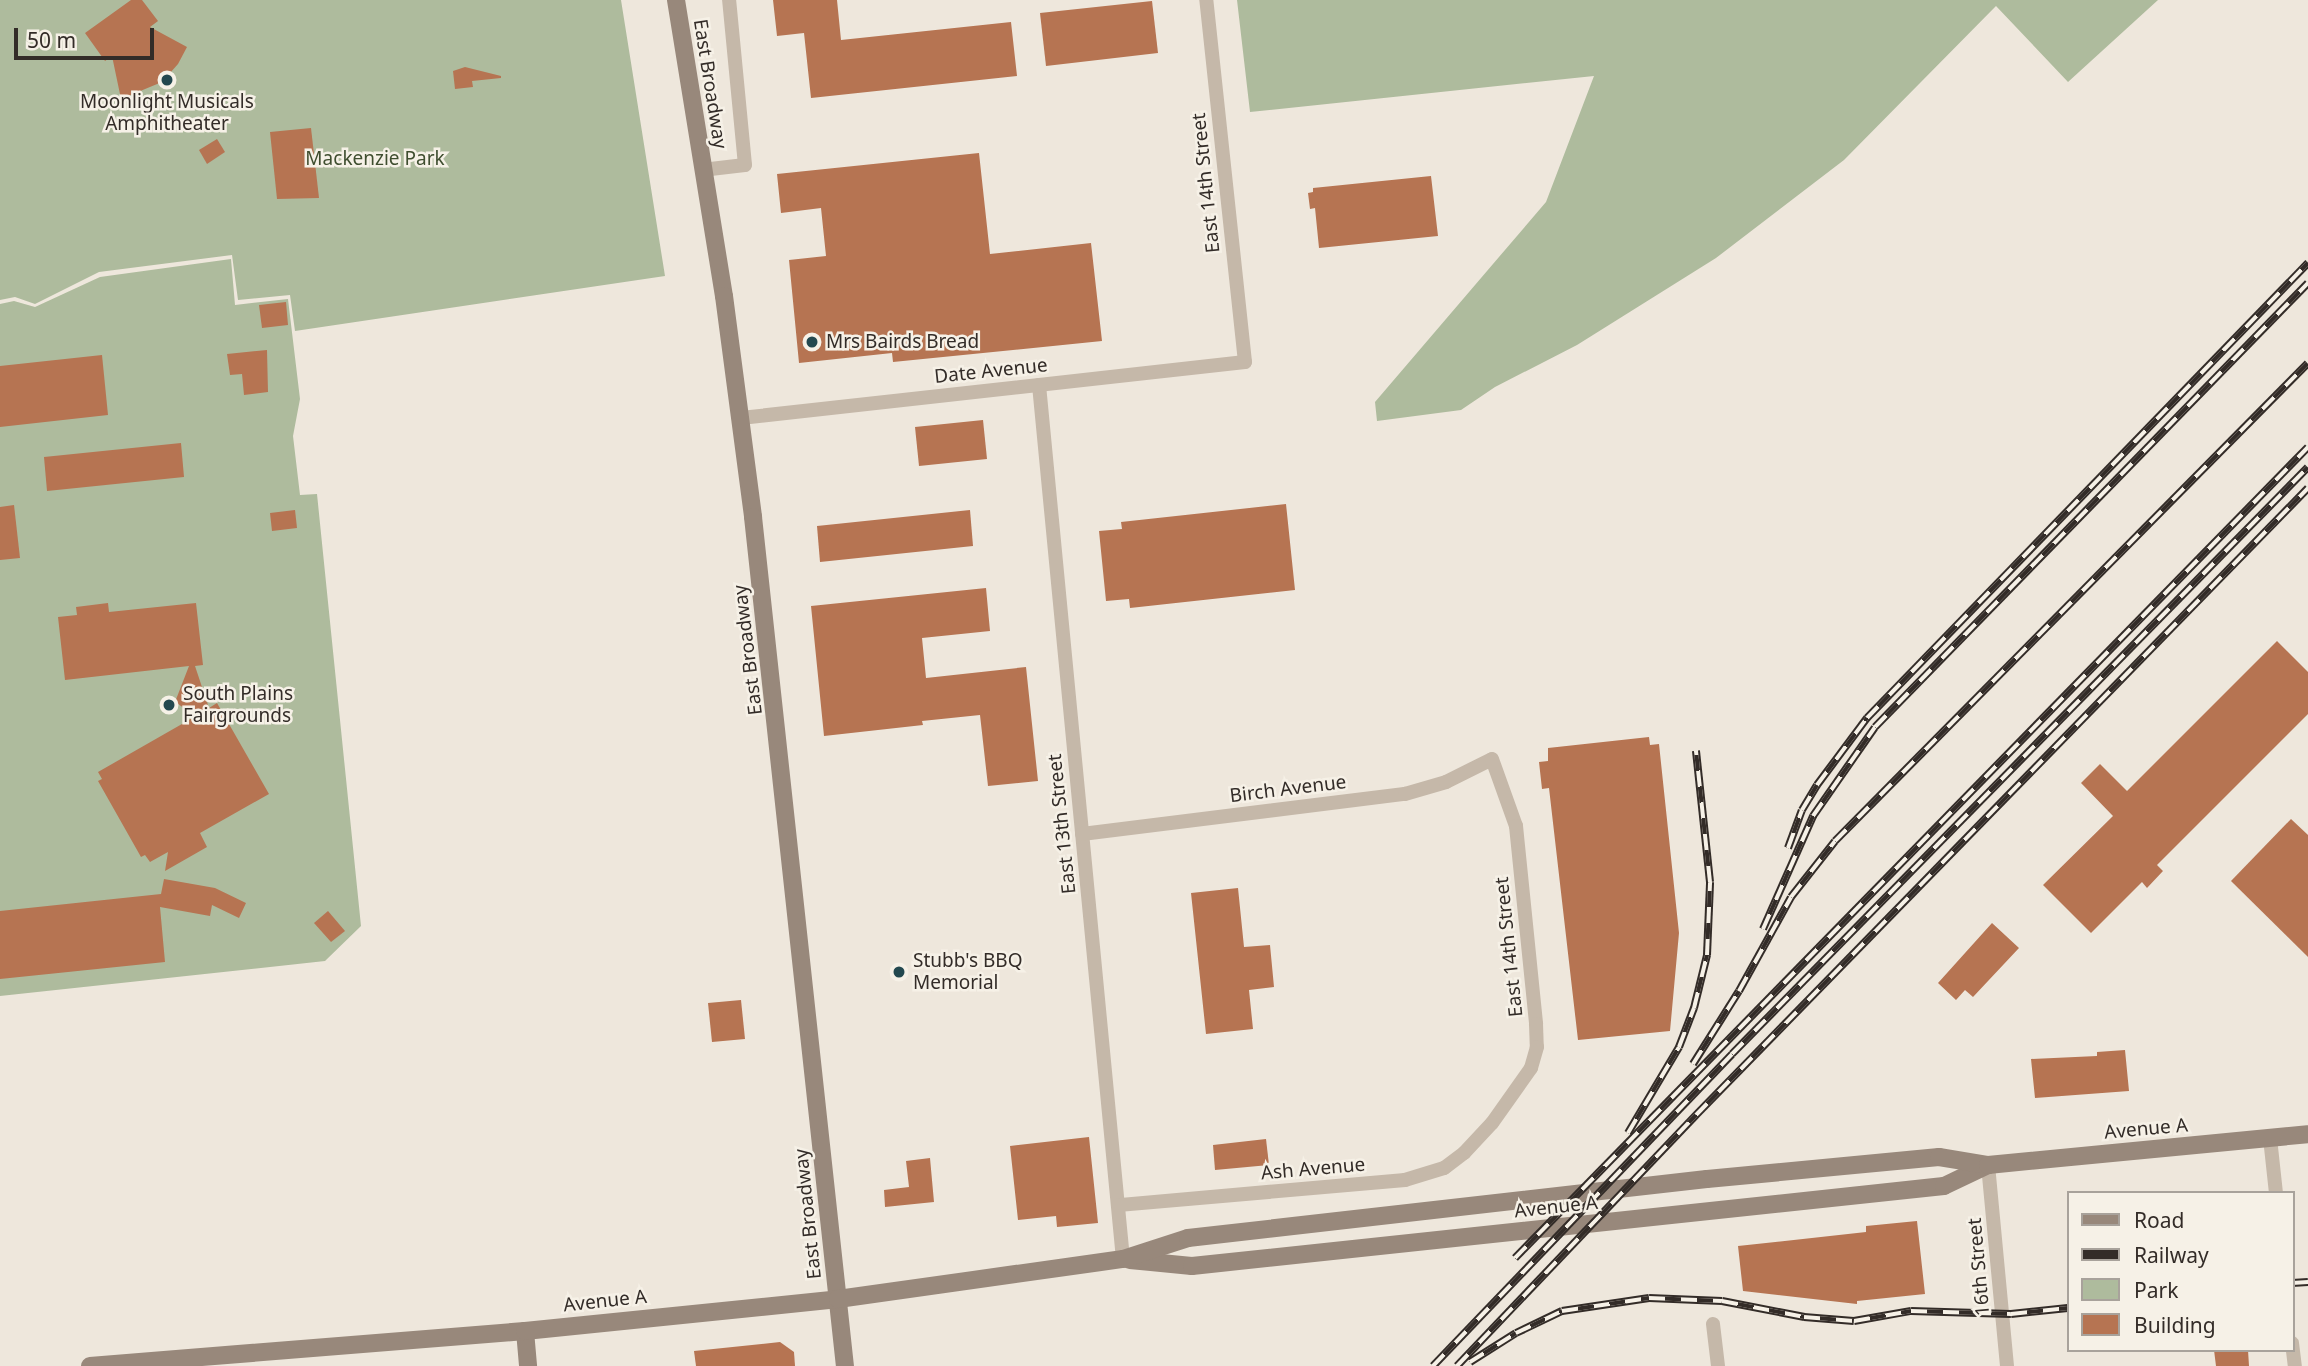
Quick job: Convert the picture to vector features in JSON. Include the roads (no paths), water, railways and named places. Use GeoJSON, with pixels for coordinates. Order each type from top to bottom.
{"type":"FeatureCollection","features":[{"type":"Feature","properties":{"kind":"main road","name":"East Broadway"},"geometry":{"type":"LineString","coordinates":[[676,0],[741,418],[781,752],[845,1366]]}},
{"type":"Feature","properties":{"kind":"main road","name":"Avenue A"},"geometry":{"type":"LineString","coordinates":[[90,1366],[230,1359],[838,1299],[1123,1259],[1188,1238],[1393,1213],[1939,1157],[1988,1165],[2308,1134]]}},
{"type":"Feature","properties":{"kind":"main road","name":"Avenue A"},"geometry":{"type":"LineString","coordinates":[[1123,1259],[1192,1266],[1653,1218],[1944,1186],[1988,1165]]}},
{"type":"Feature","properties":{"kind":"main road"},"geometry":{"type":"LineString","coordinates":[[525,1331],[528,1366]]}},
{"type":"Feature","properties":{"kind":"street"},"geometry":{"type":"LineString","coordinates":[[702,170],[745,165],[729,0]]}},
{"type":"Feature","properties":{"kind":"street","name":"East 14th Street"},"geometry":{"type":"LineString","coordinates":[[1206,0],[1245,362]]}},
{"type":"Feature","properties":{"kind":"street","name":"Date Avenue"},"geometry":{"type":"LineString","coordinates":[[741,418],[1245,362]]}},
{"type":"Feature","properties":{"kind":"street","name":"East 13th Street"},"geometry":{"type":"LineString","coordinates":[[1039,385],[1123,1259]]}},
{"type":"Feature","properties":{"kind":"street","name":"East 14th Street"},"geometry":{"type":"LineString","coordinates":[[1492,759],[1516,826],[1537,1047],[1531,1068],[1492,1123]]}},
{"type":"Feature","properties":{"kind":"street","name":"Birch Avenue"},"geometry":{"type":"LineString","coordinates":[[1082,834],[1405,794],[1447,782],[1492,759]]}},
{"type":"Feature","properties":{"kind":"street","name":"Ash Avenue"},"geometry":{"type":"LineString","coordinates":[[1118,1205],[1405,1180],[1444,1168],[1464,1153],[1492,1123]]}},
{"type":"Feature","properties":{"kind":"street"},"geometry":{"type":"LineString","coordinates":[[2270,1138],[2276,1191]]}},
{"type":"Feature","properties":{"kind":"street","name":"16th Street"},"geometry":{"type":"LineString","coordinates":[[1988,1165],[2007,1366]]}},
{"type":"Feature","properties":{"kind":"street"},"geometry":{"type":"LineString","coordinates":[[1713,1324],[1718,1366]]}},
{"type":"Feature","properties":{"kind":"railway"},"geometry":{"type":"LineString","coordinates":[[1788,848],[1802,810],[1817,785],[1867,718],[2308,263]]}},
{"type":"Feature","properties":{"kind":"railway"},"geometry":{"type":"LineString","coordinates":[[1763,929],[1813,816],[1875,727],[2308,283]]}},
{"type":"Feature","properties":{"kind":"railway"},"geometry":{"type":"LineString","coordinates":[[1693,1064],[1739,991],[1791,897],[1835,841],[2308,363]]}},
{"type":"Feature","properties":{"kind":"railway"},"geometry":{"type":"LineString","coordinates":[[1515,1258],[2308,447]]}},
{"type":"Feature","properties":{"kind":"railway"},"geometry":{"type":"LineString","coordinates":[[1433,1366],[1732,1054],[2308,467]]}},
{"type":"Feature","properties":{"kind":"railway"},"geometry":{"type":"LineString","coordinates":[[1457,1366],[1696,1115],[2308,488]]}},
{"type":"Feature","properties":{"kind":"railway"},"geometry":{"type":"LineString","coordinates":[[1628,1133],[1679,1047],[1694,1008],[1707,955],[1710,882],[1696,751]]}},
{"type":"Feature","properties":{"kind":"railway"},"geometry":{"type":"LineString","coordinates":[[2294,1283],[2308,1282]]}},
{"type":"Feature","properties":{"kind":"railway"},"geometry":{"type":"LineString","coordinates":[[1470,1362],[1516,1333],[1562,1311],[1649,1298],[1722,1301],[1804,1317],[1854,1321],[1911,1311],[2011,1314],[2066,1308]]}},
{"type":"Feature","properties":{"kind":"place","name":"Moonlight Musicals Amphitheater"},"geometry":{"type":"Point","coordinates":[167,80]}},
{"type":"Feature","properties":{"kind":"place","name":"Mrs Bairds Bread"},"geometry":{"type":"Point","coordinates":[812,342]}},
{"type":"Feature","properties":{"kind":"place","name":"South Plains Fairgrounds"},"geometry":{"type":"Point","coordinates":[169,705]}},
{"type":"Feature","properties":{"kind":"place","name":"Stubb's BBQ Memorial"},"geometry":{"type":"Point","coordinates":[899,972]}},
{"type":"Feature","properties":{"kind":"park label","name":"Mackenzie Park"},"geometry":{"type":"Point","coordinates":[375,159]}}]}
